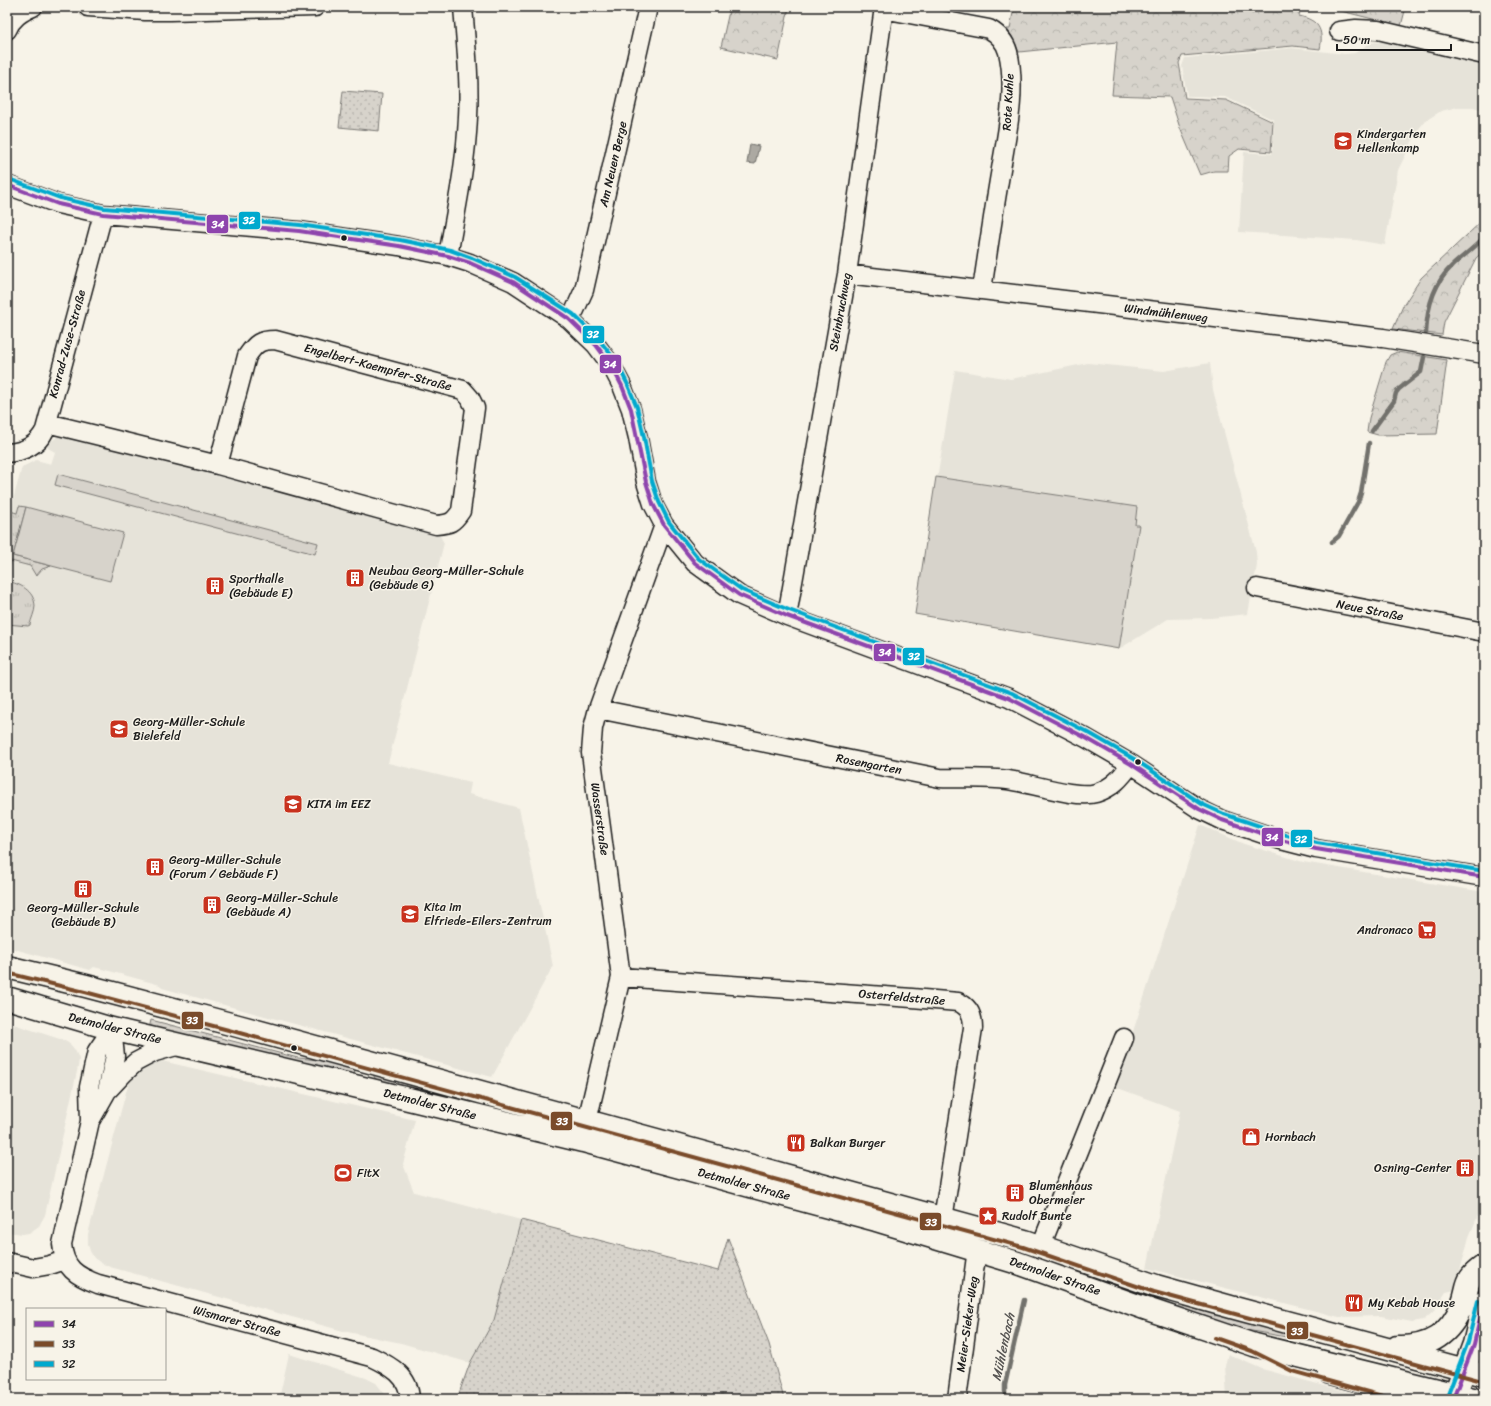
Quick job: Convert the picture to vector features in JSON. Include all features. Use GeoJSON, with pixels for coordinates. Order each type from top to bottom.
{"type":"FeatureCollection","features":[{"type":"Feature","properties":{"kind":"main road","name":"Detmolder Straße"},"geometry":{"type":"LineString","coordinates":[[7,967],[121,995],[587,1120],[1041,1246],[1156,1286],[1371,1346],[1475,1372]]}},
{"type":"Feature","properties":{"kind":"main road"},"geometry":{"type":"LineString","coordinates":[[112,1029],[121,995]]}},
{"type":"Feature","properties":{"kind":"main road","name":"Detmolder Straße"},"geometry":{"type":"LineString","coordinates":[[7,998],[112,1029],[582,1141],[862,1216],[977,1250],[1254,1345],[1460,1397]]}},
{"type":"Feature","properties":{"kind":"main road"},"geometry":{"type":"LineString","coordinates":[[1371,1346],[1409,1347],[1426,1344],[1440,1337],[1455,1319],[1462,1304],[1468,1282],[1475,1273],[1484,1266]]}},
{"type":"Feature","properties":{"kind":"main road"},"geometry":{"type":"LineString","coordinates":[[1460,1397],[1475,1372],[1474,1344],[1484,1302]]}},
{"type":"Feature","properties":{"kind":"main road"},"geometry":{"type":"LineString","coordinates":[[1482,1399],[1484,1394]]}},
{"type":"Feature","properties":{"kind":"street"},"geometry":{"type":"LineString","coordinates":[[7,30],[18,14],[33,7]]}},
{"type":"Feature","properties":{"kind":"street"},"geometry":{"type":"LineString","coordinates":[[88,7],[145,11],[315,7]]}},
{"type":"Feature","properties":{"kind":"street"},"geometry":{"type":"LineString","coordinates":[[448,256],[463,169],[468,118],[468,70],[463,7]]}},
{"type":"Feature","properties":{"kind":"street","name":"Am Neuen Berge"},"geometry":{"type":"LineString","coordinates":[[569,319],[584,290],[648,7]]}},
{"type":"Feature","properties":{"kind":"street","name":"Steinbruchweg"},"geometry":{"type":"LineString","coordinates":[[787,616],[847,274],[883,8]]}},
{"type":"Feature","properties":{"kind":"street","name":"Rote Kuhle"},"geometry":{"type":"LineString","coordinates":[[883,8],[989,29],[996,32],[1008,50],[1011,84],[1008,126],[982,290]]}},
{"type":"Feature","properties":{"kind":"street"},"geometry":{"type":"LineString","coordinates":[[1339,31],[1356,29],[1378,30],[1484,55]]}},
{"type":"Feature","properties":{"kind":"street"},"geometry":{"type":"LineString","coordinates":[[7,186],[58,204],[103,214],[319,233],[398,246],[448,256],[470,263],[513,282],[569,319],[596,346],[611,365],[622,386],[634,423],[646,482],[653,504],[664,525],[695,563],[739,594],[787,616],[1008,698],[1086,738],[1131,764],[1199,809],[1222,820],[1273,838],[1316,849],[1484,877]]}},
{"type":"Feature","properties":{"kind":"street","name":"Konrad-Zuse-Straße"},"geometry":{"type":"LineString","coordinates":[[7,453],[20,451],[36,442],[42,436],[47,423],[103,214]]}},
{"type":"Feature","properties":{"kind":"street","name":"Windmühlenweg"},"geometry":{"type":"LineString","coordinates":[[847,274],[1383,338],[1484,354]]}},
{"type":"Feature","properties":{"kind":"street","name":"Engelbert-Kaempfer-Straße"},"geometry":{"type":"LineString","coordinates":[[47,423],[218,465],[436,525],[447,524],[454,520],[461,511],[475,408],[470,398],[463,390],[276,340],[263,340],[254,346],[247,356],[218,465]]}},
{"type":"Feature","properties":{"kind":"street","name":"Wasserstraße"},"geometry":{"type":"LineString","coordinates":[[587,1120],[621,977],[591,753],[593,728],[598,709],[664,525]]}},
{"type":"Feature","properties":{"kind":"street","name":"Neue Straße"},"geometry":{"type":"LineString","coordinates":[[1257,588],[1484,632]]}},
{"type":"Feature","properties":{"kind":"street","name":"Rosengarten"},"geometry":{"type":"LineString","coordinates":[[598,709],[940,778],[982,778],[1008,780],[1080,794],[1094,794],[1106,790],[1115,784],[1131,764]]}},
{"type":"Feature","properties":{"kind":"street","name":"Osterfeldstraße"},"geometry":{"type":"LineString","coordinates":[[621,977],[912,998],[958,1002],[965,1005],[973,1019],[973,1028],[943,1219]]}},
{"type":"Feature","properties":{"kind":"street"},"geometry":{"type":"LineString","coordinates":[[107,1091],[115,1056],[112,1029]]}},
{"type":"Feature","properties":{"kind":"street"},"geometry":{"type":"LineString","coordinates":[[90,1121],[88,1087],[97,1051],[112,1029]]}},
{"type":"Feature","properties":{"kind":"street","name":"Detmolder Straße"},"geometry":{"type":"LineString","coordinates":[[1041,1246],[1124,1038]]}},
{"type":"Feature","properties":{"kind":"street"},"geometry":{"type":"LineString","coordinates":[[7,1262],[33,1268],[66,1260],[63,1254],[63,1234],[90,1121],[107,1091],[124,1073],[145,1056],[180,1045]]}},
{"type":"Feature","properties":{"kind":"street","name":"Meier-Sieker-Weg"},"geometry":{"type":"LineString","coordinates":[[957,1399],[977,1250]]}},
{"type":"Feature","properties":{"kind":"street","name":"Wismarer Straße"},"geometry":{"type":"LineString","coordinates":[[66,1260],[70,1268],[78,1276],[98,1284],[372,1357],[389,1365],[398,1372],[409,1392]]}},
{"type":"Feature","properties":{"kind":"street"},"geometry":{"type":"LineString","coordinates":[[1254,1345],[1294,1365],[1390,1392],[1407,1399]]}},
{"type":"Feature","properties":{"kind":"shaded area","name":"Kindergarten Hellenkamp"},"geometry":{"type":"Polygon","coordinates":[[[1384,42],[1430,52],[1484,66],[1484,110],[1473,107],[1458,107],[1441,111],[1425,121],[1418,130],[1398,170],[1385,245],[1356,240],[1239,232],[1244,152],[1272,154],[1274,120],[1225,97],[1187,96],[1182,66],[1185,58],[1292,48],[1345,54],[1355,53],[1370,43],[1384,42]]]}},
{"type":"Feature","properties":{"kind":"shaded area"},"geometry":{"type":"Polygon","coordinates":[[[750,144],[759,146],[755,164],[747,163],[750,144]]]}},
{"type":"Feature","properties":{"kind":"shaded area"},"geometry":{"type":"Polygon","coordinates":[[[1088,363],[1164,371],[1210,363],[1213,390],[1256,552],[1257,565],[1248,614],[1211,618],[1168,619],[1119,649],[915,614],[955,370],[1011,379],[1088,363]]]}},
{"type":"Feature","properties":{"kind":"shaded area","name":"Georg-Müller-Schule Bielefeld"},"geometry":{"type":"Polygon","coordinates":[[[69,435],[429,528],[439,534],[444,543],[388,763],[471,783],[469,794],[519,808],[553,966],[492,1077],[162,988],[160,985],[113,972],[94,967],[90,970],[7,947],[7,522],[22,467],[36,460],[51,464],[55,452],[48,448],[48,443],[59,436],[69,435]]]}},
{"type":"Feature","properties":{"kind":"shaded area"},"geometry":{"type":"Polygon","coordinates":[[[1200,825],[1244,844],[1303,862],[1484,893],[1484,1201],[1469,1237],[1455,1290],[1446,1292],[1433,1312],[1424,1320],[1412,1322],[1381,1316],[1339,1317],[1147,1268],[1180,1111],[1115,1087],[1200,825]]]}},
{"type":"Feature","properties":{"kind":"shaded area"},"geometry":{"type":"Polygon","coordinates":[[[7,1022],[63,1040],[70,1044],[75,1050],[79,1059],[45,1215],[39,1226],[29,1233],[23,1234],[7,1232],[7,1022]]]}},
{"type":"Feature","properties":{"kind":"shaded area"},"geometry":{"type":"Polygon","coordinates":[[[162,1061],[415,1120],[403,1164],[414,1192],[521,1220],[494,1320],[470,1363],[401,1343],[343,1331],[110,1267],[94,1258],[88,1244],[88,1234],[126,1092],[129,1084],[139,1072],[148,1066],[162,1061]]]}},
{"type":"Feature","properties":{"kind":"shaded area"},"geometry":{"type":"Polygon","coordinates":[[[289,1354],[366,1378],[376,1383],[387,1399],[279,1399],[289,1354]]]}},
{"type":"Feature","properties":{"kind":"shaded area"},"geometry":{"type":"Polygon","coordinates":[[[1228,1354],[1262,1369],[1373,1399],[1227,1399],[1225,1365],[1228,1354]]]}},
{"type":"Feature","properties":{"kind":"green space"},"geometry":{"type":"Polygon","coordinates":[[[730,7],[789,7],[778,60],[721,47],[730,7]]]}},
{"type":"Feature","properties":{"kind":"green space"},"geometry":{"type":"Polygon","coordinates":[[[1014,7],[1301,7],[1299,16],[1311,20],[1318,26],[1321,42],[1320,49],[1293,46],[1182,56],[1179,63],[1185,98],[1226,100],[1273,122],[1271,152],[1239,149],[1229,156],[1228,171],[1214,171],[1200,175],[1180,128],[1170,97],[1112,95],[1117,42],[1019,52],[1007,29],[1010,29],[1014,7]]]}},
{"type":"Feature","properties":{"kind":"green space"},"geometry":{"type":"Polygon","coordinates":[[[1325,7],[1406,7],[1401,26],[1325,7]]]}},
{"type":"Feature","properties":{"kind":"green space"},"geometry":{"type":"Polygon","coordinates":[[[343,91],[382,94],[379,131],[339,127],[343,91]]]}},
{"type":"Feature","properties":{"kind":"green space"},"geometry":{"type":"Polygon","coordinates":[[[1484,219],[1484,251],[1476,258],[1444,322],[1442,335],[1393,329],[1403,306],[1421,278],[1484,219]]]}},
{"type":"Feature","properties":{"kind":"green space"},"geometry":{"type":"Polygon","coordinates":[[[1397,352],[1447,360],[1437,434],[1378,435],[1367,432],[1369,418],[1386,362],[1390,355],[1397,352]]]}},
{"type":"Feature","properties":{"kind":"green space"},"geometry":{"type":"Polygon","coordinates":[[[58,474],[318,543],[315,554],[55,485],[58,474]]]}},
{"type":"Feature","properties":{"kind":"green space"},"geometry":{"type":"Polygon","coordinates":[[[936,477],[1137,507],[1135,525],[1139,525],[1119,649],[915,614],[936,477]]]}},
{"type":"Feature","properties":{"kind":"green space"},"geometry":{"type":"Polygon","coordinates":[[[19,506],[26,507],[13,556],[51,566],[42,569],[36,576],[30,566],[11,561],[7,577],[7,522],[10,511],[17,513],[19,506]]]}},
{"type":"Feature","properties":{"kind":"green space"},"geometry":{"type":"Polygon","coordinates":[[[26,507],[123,533],[110,581],[13,556],[26,507]]]}},
{"type":"Feature","properties":{"kind":"green space"},"geometry":{"type":"Polygon","coordinates":[[[7,581],[26,589],[34,600],[35,608],[30,625],[28,626],[7,624],[7,581]]]}},
{"type":"Feature","properties":{"kind":"green space"},"geometry":{"type":"Polygon","coordinates":[[[151,1020],[298,1058],[340,1062],[353,1066],[356,1076],[149,1029],[151,1020]]]}},
{"type":"Feature","properties":{"kind":"green space"},"geometry":{"type":"Polygon","coordinates":[[[372,1073],[480,1101],[478,1106],[378,1083],[372,1073]]]}},
{"type":"Feature","properties":{"kind":"green space"},"geometry":{"type":"Polygon","coordinates":[[[521,1220],[718,1271],[728,1238],[769,1344],[784,1399],[457,1399],[470,1363],[494,1320],[521,1220]]]}},
{"type":"Feature","properties":{"kind":"green space"},"geometry":{"type":"Polygon","coordinates":[[[1082,1272],[1310,1338],[1310,1341],[1234,1328],[1080,1275],[1082,1272]]]}},
{"type":"Feature","properties":{"kind":"waterway","name":"Mühlenbach"},"geometry":{"type":"LineString","coordinates":[[1426,333],[1432,297],[1440,281],[1445,273],[1484,237]]}},
{"type":"Feature","properties":{"kind":"waterway","name":"Mühlenbach"},"geometry":{"type":"LineString","coordinates":[[1372,431],[1394,401],[1396,393],[1399,389],[1421,372],[1424,357]]}},
{"type":"Feature","properties":{"kind":"waterway","name":"Mühlenbach"},"geometry":{"type":"LineString","coordinates":[[1332,542],[1339,536],[1358,502],[1361,493],[1369,443]]}},
{"type":"Feature","properties":{"kind":"waterway","name":"Mühlenbach"},"geometry":{"type":"LineString","coordinates":[[1005,1399],[1005,1385],[1024,1300]]}},
{"type":"Feature","properties":{"kind":"transit line","name":"32"},"geometry":{"type":"LineString","coordinates":[[9,179],[60,198],[104,208],[300,225],[400,240],[450,250],[515,277],[573,314],[600,341],[616,361],[637,407],[652,481],[659,502],[669,522],[699,559],[742,590],[789,610],[1012,693],[1089,733],[1134,759],[1202,804],[1224,814],[1283,834],[1317,843],[1484,871]]}},
{"type":"Feature","properties":{"kind":"transit line","name":"34"},"geometry":{"type":"LineString","coordinates":[[7,185],[58,204],[103,214],[299,231],[399,246],[448,256],[470,263],[513,282],[569,319],[596,345],[611,365],[622,386],[631,409],[646,482],[653,504],[664,525],[695,563],[739,595],[787,616],[1009,698],[1086,738],[1131,764],[1199,809],[1222,820],[1281,840],[1316,849],[1484,877]]}},
{"type":"Feature","properties":{"kind":"transit line","name":"33"},"geometry":{"type":"LineString","coordinates":[[7,973],[236,1032],[1023,1247],[1154,1292],[1482,1381]]}},
{"type":"Feature","properties":{"kind":"transit line","name":"32"},"geometry":{"type":"LineString","coordinates":[[1447,1397],[1468,1342],[1478,1301]]}},
{"type":"Feature","properties":{"kind":"transit line","name":"34"},"geometry":{"type":"LineString","coordinates":[[1453,1399],[1474,1344],[1484,1302]]}},
{"type":"Feature","properties":{"kind":"transit line","name":"33"},"geometry":{"type":"LineString","coordinates":[[1215,1338],[1252,1351],[1292,1371],[1393,1399]]}},
{"type":"Feature","properties":{"kind":"place","name":"Kindergarten Hellenkamp"},"geometry":{"type":"Point","coordinates":[1343,141]}},
{"type":"Feature","properties":{"kind":"place","name":"Neubau Georg-Müller-Schule (Gebäude G)"},"geometry":{"type":"Point","coordinates":[355,578]}},
{"type":"Feature","properties":{"kind":"place","name":"Sporthalle (Gebäude E)"},"geometry":{"type":"Point","coordinates":[215,586]}},
{"type":"Feature","properties":{"kind":"place","name":"Georg-Müller-Schule Bielefeld"},"geometry":{"type":"Point","coordinates":[119,729]}},
{"type":"Feature","properties":{"kind":"place","name":"KITA im EEZ"},"geometry":{"type":"Point","coordinates":[293,804]}},
{"type":"Feature","properties":{"kind":"place","name":"Georg-Müller-Schule (Forum / Gebäude F)"},"geometry":{"type":"Point","coordinates":[155,867]}},
{"type":"Feature","properties":{"kind":"place","name":"Georg-Müller-Schule (Gebäude B)"},"geometry":{"type":"Point","coordinates":[83,889]}},
{"type":"Feature","properties":{"kind":"place","name":"Georg-Müller-Schule (Gebäude A)"},"geometry":{"type":"Point","coordinates":[212,905]}},
{"type":"Feature","properties":{"kind":"place","name":"Kita im Elfriede-Eilers-Zentrum"},"geometry":{"type":"Point","coordinates":[410,914]}},
{"type":"Feature","properties":{"kind":"place","name":"Andronaco"},"geometry":{"type":"Point","coordinates":[1427,930]}},
{"type":"Feature","properties":{"kind":"place","name":"Hornbach"},"geometry":{"type":"Point","coordinates":[1251,1137]}},
{"type":"Feature","properties":{"kind":"place","name":"Balkan Burger"},"geometry":{"type":"Point","coordinates":[796,1143]}},
{"type":"Feature","properties":{"kind":"place","name":"Osning-Center"},"geometry":{"type":"Point","coordinates":[1465,1168]}},
{"type":"Feature","properties":{"kind":"place","name":"FitX"},"geometry":{"type":"Point","coordinates":[343,1173]}},
{"type":"Feature","properties":{"kind":"place","name":"Blumenhaus Obermeier"},"geometry":{"type":"Point","coordinates":[1015,1193]}},
{"type":"Feature","properties":{"kind":"place","name":"Rudolf Bunte"},"geometry":{"type":"Point","coordinates":[988,1216]}},
{"type":"Feature","properties":{"kind":"place","name":"My Kebab House"},"geometry":{"type":"Point","coordinates":[1354,1303]}}]}
